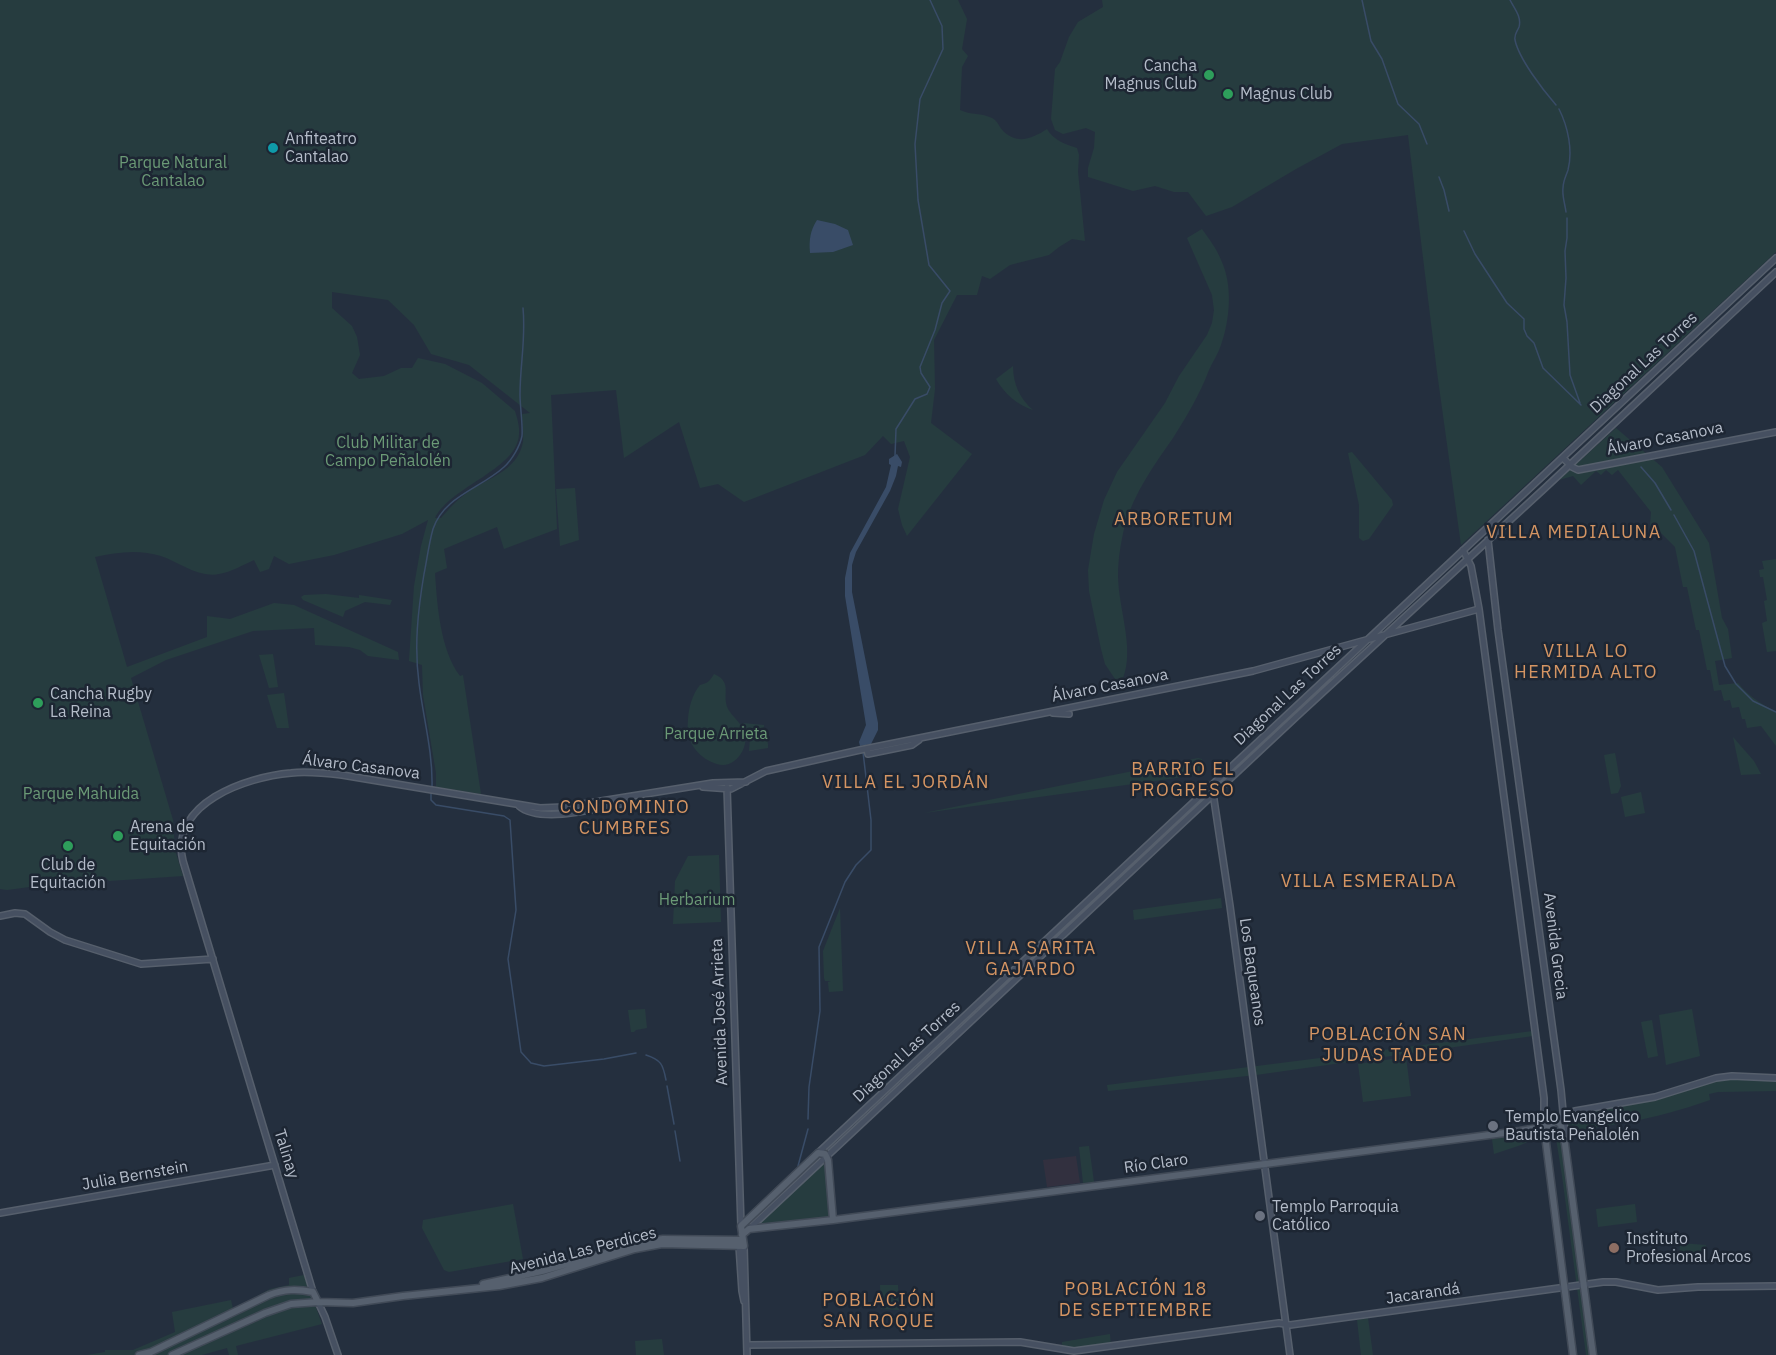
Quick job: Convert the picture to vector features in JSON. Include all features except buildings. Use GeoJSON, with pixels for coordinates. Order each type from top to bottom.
{"type":"FeatureCollection","features":[{"type":"Feature","properties":{"kind":"main road","name":"Río Claro"},"geometry":{"type":"LineString","coordinates":[[749,1229],[1544,1127],[1557,1121]]}},
{"type":"Feature","properties":{"kind":"main road"},"geometry":{"type":"LineString","coordinates":[[1557,1121],[1562,1128],[1565,1144]]}},
{"type":"Feature","properties":{"kind":"main road","name":"Avenida Grecia"},"geometry":{"type":"LineString","coordinates":[[1544,1127],[1544,1143],[1573,1355]]}},
{"type":"Feature","properties":{"kind":"main road","name":"Avenida Grecia"},"geometry":{"type":"LineString","coordinates":[[1565,1144],[1593,1355]]}},
{"type":"Feature","properties":{"kind":"main road"},"geometry":{"type":"LineString","coordinates":[[818,1153],[827,1156],[833,1220]]}},
{"type":"Feature","properties":{"kind":"main road","name":"Diagonal Las Torres"},"geometry":{"type":"LineString","coordinates":[[741,1226],[818,1153]]}},
{"type":"Feature","properties":{"kind":"main road","name":"Avenida José Arrieta"},"geometry":{"type":"LineString","coordinates":[[741,1226],[742,1242]]}},
{"type":"Feature","properties":{"kind":"main road","name":"Diagonal Las Torres"},"geometry":{"type":"LineString","coordinates":[[742,1242],[749,1229]]}},
{"type":"Feature","properties":{"kind":"main road","name":"Avenida Las Perdices"},"geometry":{"type":"LineString","coordinates":[[171,1355],[291,1304],[353,1303],[499,1286],[538,1279],[655,1245],[742,1242]]}},
{"type":"Feature","properties":{"kind":"main road"},"geometry":{"type":"LineString","coordinates":[[139,1355],[151,1352],[275,1293],[294,1289],[314,1292]]}},
{"type":"Feature","properties":{"kind":"main road","name":"Talinay"},"geometry":{"type":"LineString","coordinates":[[314,1292],[318,1302]]}},
{"type":"Feature","properties":{"kind":"street","name":"Diagonal Las Torres"},"geometry":{"type":"LineString","coordinates":[[818,1153],[1776,258]]}},
{"type":"Feature","properties":{"kind":"street","name":"Diagonal Las Torres"},"geometry":{"type":"LineString","coordinates":[[749,1229],[1776,272]]}},
{"type":"Feature","properties":{"kind":"street"},"geometry":{"type":"LineString","coordinates":[[1620,404],[1635,403]]}},
{"type":"Feature","properties":{"kind":"street","name":"Álvaro Casanova"},"geometry":{"type":"LineString","coordinates":[[1569,464],[1578,470],[1776,432]]}},
{"type":"Feature","properties":{"kind":"street"},"geometry":{"type":"LineString","coordinates":[[1563,458],[1569,464]]}},
{"type":"Feature","properties":{"kind":"street","name":"Avenida Grecia"},"geometry":{"type":"LineString","coordinates":[[1488,540],[1498,630],[1564,1116],[1565,1144]]}},
{"type":"Feature","properties":{"kind":"street","name":"Avenida Grecia"},"geometry":{"type":"LineString","coordinates":[[1463,550],[1471,566],[1479,609],[1544,1098],[1544,1127]]}},
{"type":"Feature","properties":{"kind":"street","name":"Álvaro Casanova"},"geometry":{"type":"LineString","coordinates":[[213,959],[181,851],[182,837],[190,818],[201,807],[246,783],[267,777],[295,772],[320,772],[518,805],[528,812],[553,814],[576,812],[692,786],[713,783],[727,786],[746,782],[766,771],[1253,671],[1479,609]]}},
{"type":"Feature","properties":{"kind":"street"},"geometry":{"type":"LineString","coordinates":[[1308,656],[1310,663]]}},
{"type":"Feature","properties":{"kind":"street"},"geometry":{"type":"LineString","coordinates":[[1042,713],[1069,714]]}},
{"type":"Feature","properties":{"kind":"street","name":"Álvaro Casanova"},"geometry":{"type":"LineString","coordinates":[[865,750],[912,745],[921,738]]}},
{"type":"Feature","properties":{"kind":"street","name":"Avenida José Arrieta"},"geometry":{"type":"LineString","coordinates":[[727,786],[741,1226]]}},
{"type":"Feature","properties":{"kind":"street","name":"Los Baqueanos"},"geometry":{"type":"LineString","coordinates":[[1211,786],[1290,1355]]}},
{"type":"Feature","properties":{"kind":"street"},"geometry":{"type":"LineString","coordinates":[[0,916],[15,913],[26,914],[65,940],[141,964],[213,959]]}},
{"type":"Feature","properties":{"kind":"street","name":"Talinay"},"geometry":{"type":"LineString","coordinates":[[213,959],[314,1292]]}},
{"type":"Feature","properties":{"kind":"street"},"geometry":{"type":"LineString","coordinates":[[1564,1116],[1655,1097],[1716,1078],[1732,1076],[1776,1078]]}},
{"type":"Feature","properties":{"kind":"street","name":"Río Claro"},"geometry":{"type":"LineString","coordinates":[[1557,1121],[1564,1116]]}},
{"type":"Feature","properties":{"kind":"street","name":"Julia Bernstein"},"geometry":{"type":"LineString","coordinates":[[0,1213],[275,1165]]}},
{"type":"Feature","properties":{"kind":"street","name":"Avenida José Arrieta"},"geometry":{"type":"LineString","coordinates":[[742,1242],[742,1290],[745,1303],[747,1355]]}},
{"type":"Feature","properties":{"kind":"street","name":"Jacarandá"},"geometry":{"type":"LineString","coordinates":[[747,1345],[1020,1342],[1074,1351],[1612,1282],[1658,1290],[1776,1286]]}},
{"type":"Feature","properties":{"kind":"street","name":"Talinay"},"geometry":{"type":"LineString","coordinates":[[318,1302],[338,1355]]}},
{"type":"Feature","properties":{"kind":"shaded area"},"geometry":{"type":"Polygon","coordinates":[[[1076,1156],[1080,1183],[1047,1187],[1043,1160],[1076,1156]]]}},
{"type":"Feature","properties":{"kind":"green space"},"geometry":{"type":"Polygon","coordinates":[[[0,0],[958,0],[967,19],[962,49],[968,56],[962,67],[960,110],[992,118],[1004,132],[1015,138],[1026,139],[1047,129],[1056,139],[1077,148],[1085,241],[1072,239],[1049,255],[1010,265],[990,279],[982,276],[977,295],[957,295],[934,340],[935,389],[931,423],[972,454],[907,536],[898,509],[910,457],[904,441],[891,444],[883,436],[865,455],[744,502],[718,484],[700,488],[679,422],[624,458],[616,390],[551,395],[557,529],[504,549],[497,527],[444,549],[447,568],[435,573],[444,640],[453,665],[460,676],[463,675],[481,794],[436,787],[436,773],[423,695],[422,665],[409,661],[414,586],[428,520],[402,534],[334,555],[289,564],[274,556],[269,569],[260,572],[254,560],[228,572],[211,575],[196,572],[161,556],[144,552],[95,557],[127,667],[207,637],[207,616],[230,619],[274,603],[294,605],[398,652],[399,660],[368,656],[360,650],[349,647],[315,645],[314,628],[253,631],[166,660],[131,678],[173,820],[175,850],[183,876],[109,881],[105,877],[0,889],[0,0]],[[332,292],[332,308],[352,326],[357,337],[360,355],[352,373],[359,379],[384,376],[401,368],[412,368],[418,358],[445,364],[482,383],[515,411],[519,428],[516,446],[496,468],[443,507],[435,518],[441,518],[464,495],[499,474],[514,461],[523,442],[522,414],[530,413],[469,365],[431,354],[414,325],[388,300],[332,292]]]}},
{"type":"Feature","properties":{"kind":"green space"},"geometry":{"type":"Polygon","coordinates":[[[1102,0],[1776,0],[1776,252],[1461,545],[1408,135],[1342,144],[1232,207],[1206,216],[1188,192],[1174,192],[1155,186],[1133,191],[1088,177],[1095,132],[1086,128],[1063,134],[1055,130],[1051,119],[1055,69],[1078,22],[1103,7],[1102,0]]]}},
{"type":"Feature","properties":{"kind":"green space"},"geometry":{"type":"Polygon","coordinates":[[[1202,229],[1217,252],[1225,270],[1229,302],[1224,335],[1197,397],[1145,480],[1125,525],[1118,575],[1127,654],[1123,678],[1115,679],[1105,664],[1089,591],[1088,570],[1094,534],[1104,500],[1117,472],[1165,403],[1212,323],[1214,310],[1212,295],[1187,238],[1202,229]]]}},
{"type":"Feature","properties":{"kind":"green space"},"geometry":{"type":"Polygon","coordinates":[[[1013,366],[1018,391],[1033,410],[1011,398],[996,379],[1013,366]]]}},
{"type":"Feature","properties":{"kind":"green space"},"geometry":{"type":"Polygon","coordinates":[[[1616,428],[1662,467],[1709,543],[1722,618],[1728,629],[1732,658],[1715,661],[1719,685],[1738,683],[1755,699],[1776,711],[1776,746],[1761,726],[1747,728],[1739,707],[1732,708],[1730,700],[1724,701],[1721,690],[1714,691],[1699,630],[1696,630],[1687,587],[1683,587],[1675,547],[1653,525],[1650,526],[1651,512],[1618,470],[1612,475],[1606,470],[1601,475],[1596,471],[1581,485],[1573,476],[1559,480],[1616,428]]]}},
{"type":"Feature","properties":{"kind":"green space"},"geometry":{"type":"Polygon","coordinates":[[[1352,452],[1392,500],[1393,505],[1369,539],[1363,541],[1359,538],[1359,505],[1348,453],[1352,452]]]}},
{"type":"Feature","properties":{"kind":"green space"},"geometry":{"type":"Polygon","coordinates":[[[575,488],[579,540],[560,546],[556,489],[575,488]]]}},
{"type":"Feature","properties":{"kind":"green space"},"geometry":{"type":"Polygon","coordinates":[[[1776,559],[1776,651],[1767,652],[1762,623],[1767,621],[1764,601],[1767,600],[1763,577],[1760,577],[1759,570],[1764,569],[1762,561],[1776,559]]]}},
{"type":"Feature","properties":{"kind":"green space"},"geometry":{"type":"Polygon","coordinates":[[[326,594],[359,598],[359,595],[392,600],[390,605],[365,602],[345,611],[343,617],[303,600],[301,597],[326,594]]]}},
{"type":"Feature","properties":{"kind":"green space"},"geometry":{"type":"Polygon","coordinates":[[[273,654],[278,687],[269,688],[259,655],[273,654]]]}},
{"type":"Feature","properties":{"kind":"green space","name":"Parque Arrieta"},"geometry":{"type":"Polygon","coordinates":[[[714,674],[724,682],[727,706],[743,729],[745,740],[743,750],[737,759],[723,765],[711,762],[700,755],[689,739],[688,731],[688,715],[693,697],[700,685],[708,682],[714,674]]]}},
{"type":"Feature","properties":{"kind":"green space"},"geometry":{"type":"Polygon","coordinates":[[[284,693],[289,728],[277,728],[267,695],[284,693]]]}},
{"type":"Feature","properties":{"kind":"green space"},"geometry":{"type":"Polygon","coordinates":[[[743,723],[764,725],[768,748],[749,751],[750,738],[743,723]]]}},
{"type":"Feature","properties":{"kind":"green space"},"geometry":{"type":"Polygon","coordinates":[[[1733,737],[1754,761],[1761,774],[1741,775],[1733,737]]]}},
{"type":"Feature","properties":{"kind":"green space"},"geometry":{"type":"Polygon","coordinates":[[[1615,753],[1621,786],[1618,793],[1611,794],[1604,755],[1615,753]]]}},
{"type":"Feature","properties":{"kind":"green space"},"geometry":{"type":"Polygon","coordinates":[[[1202,759],[1205,774],[924,813],[1202,759]]]}},
{"type":"Feature","properties":{"kind":"green space"},"geometry":{"type":"Polygon","coordinates":[[[1641,792],[1645,813],[1625,817],[1621,797],[1641,792]]]}},
{"type":"Feature","properties":{"kind":"green space","name":"Herbarium"},"geometry":{"type":"Polygon","coordinates":[[[719,855],[721,922],[673,924],[675,881],[688,856],[719,855]]]}},
{"type":"Feature","properties":{"kind":"green space"},"geometry":{"type":"Polygon","coordinates":[[[1221,898],[1222,908],[1134,920],[1133,910],[1221,898]]]}},
{"type":"Feature","properties":{"kind":"green space"},"geometry":{"type":"Polygon","coordinates":[[[840,908],[843,991],[829,992],[828,982],[831,981],[825,981],[824,978],[823,951],[840,908]]]}},
{"type":"Feature","properties":{"kind":"green space"},"geometry":{"type":"Polygon","coordinates":[[[645,1009],[647,1028],[631,1032],[628,1010],[645,1009]]]}},
{"type":"Feature","properties":{"kind":"green space"},"geometry":{"type":"Polygon","coordinates":[[[1692,1009],[1700,1056],[1666,1065],[1659,1015],[1692,1009]]]}},
{"type":"Feature","properties":{"kind":"green space"},"geometry":{"type":"Polygon","coordinates":[[[1652,1020],[1658,1056],[1648,1058],[1641,1022],[1652,1020]]]}},
{"type":"Feature","properties":{"kind":"green space"},"geometry":{"type":"Polygon","coordinates":[[[1533,1031],[1533,1036],[1256,1075],[1108,1091],[1107,1085],[1533,1031]]]}},
{"type":"Feature","properties":{"kind":"green space"},"geometry":{"type":"Polygon","coordinates":[[[1406,1057],[1411,1096],[1363,1102],[1358,1064],[1406,1057]]]}},
{"type":"Feature","properties":{"kind":"green space"},"geometry":{"type":"Polygon","coordinates":[[[1732,1076],[1776,1080],[1776,1091],[1718,1092],[1709,1094],[1710,1100],[1700,1104],[1625,1123],[1622,1105],[1656,1099],[1732,1076]]]}},
{"type":"Feature","properties":{"kind":"green space"},"geometry":{"type":"Polygon","coordinates":[[[1621,1105],[1624,1123],[1569,1132],[1566,1116],[1621,1105]]]}},
{"type":"Feature","properties":{"kind":"green space"},"geometry":{"type":"Polygon","coordinates":[[[1560,1130],[1590,1355],[1586,1355],[1555,1132],[1560,1130]]]}},
{"type":"Feature","properties":{"kind":"green space"},"geometry":{"type":"Polygon","coordinates":[[[1540,1132],[1540,1136],[1494,1154],[1492,1139],[1540,1132]]]}},
{"type":"Feature","properties":{"kind":"green space"},"geometry":{"type":"Polygon","coordinates":[[[1089,1146],[1094,1182],[1083,1183],[1079,1147],[1089,1146]]]}},
{"type":"Feature","properties":{"kind":"green space"},"geometry":{"type":"Polygon","coordinates":[[[827,1158],[831,1217],[754,1226],[827,1158]]]}},
{"type":"Feature","properties":{"kind":"green space"},"geometry":{"type":"Polygon","coordinates":[[[513,1204],[523,1259],[449,1272],[444,1270],[422,1228],[423,1220],[513,1204]]]}},
{"type":"Feature","properties":{"kind":"green space"},"geometry":{"type":"Polygon","coordinates":[[[1635,1204],[1637,1222],[1598,1227],[1596,1209],[1635,1204]]]}},
{"type":"Feature","properties":{"kind":"green space"},"geometry":{"type":"Polygon","coordinates":[[[1680,1243],[1706,1245],[1705,1260],[1679,1259],[1680,1243]]]}},
{"type":"Feature","properties":{"kind":"green space"},"geometry":{"type":"Polygon","coordinates":[[[304,1275],[322,1324],[236,1346],[238,1355],[229,1355],[227,1348],[202,1355],[87,1355],[105,1352],[105,1350],[133,1350],[175,1332],[172,1312],[231,1300],[233,1309],[270,1289],[289,1285],[289,1278],[304,1275]]]}},
{"type":"Feature","properties":{"kind":"green space"},"geometry":{"type":"Polygon","coordinates":[[[880,1285],[898,1285],[899,1310],[881,1309],[880,1285]]]}},
{"type":"Feature","properties":{"kind":"green space"},"geometry":{"type":"Polygon","coordinates":[[[1368,1318],[1373,1355],[1361,1355],[1357,1320],[1368,1318]]]}},
{"type":"Feature","properties":{"kind":"green space"},"geometry":{"type":"Polygon","coordinates":[[[1110,1334],[1111,1346],[1070,1349],[1062,1345],[1062,1342],[1110,1334]]]}},
{"type":"Feature","properties":{"kind":"green space"},"geometry":{"type":"Polygon","coordinates":[[[662,1339],[664,1355],[636,1355],[635,1341],[662,1339]]]}},
{"type":"Feature","properties":{"kind":"water"},"geometry":{"type":"Polygon","coordinates":[[[817,220],[848,230],[853,245],[833,252],[810,253],[810,236],[817,220]]]}},
{"type":"Feature","properties":{"kind":"water"},"geometry":{"type":"Polygon","coordinates":[[[897,454],[902,462],[901,467],[898,466],[890,491],[856,552],[852,565],[852,592],[878,723],[878,730],[871,744],[860,746],[859,742],[866,725],[845,596],[845,578],[850,553],[886,487],[891,465],[889,459],[897,454]]]}},
{"type":"Feature","properties":{"kind":"waterway"},"geometry":{"type":"LineString","coordinates":[[895,456],[896,429],[915,399],[927,394],[930,387],[920,367],[935,330],[942,303],[950,291],[929,265],[918,200],[915,144],[920,99],[943,49],[942,26],[930,0]]}},
{"type":"Feature","properties":{"kind":"waterway"},"geometry":{"type":"LineString","coordinates":[[1362,0],[1371,41],[1382,59],[1398,104],[1419,124],[1427,144]]}},
{"type":"Feature","properties":{"kind":"waterway"},"geometry":{"type":"LineString","coordinates":[[1510,0],[1519,20],[1515,36],[1517,48],[1532,74],[1556,105]]}},
{"type":"Feature","properties":{"kind":"waterway"},"geometry":{"type":"LineString","coordinates":[[1559,109],[1565,123],[1570,147],[1563,191],[1566,212]]}},
{"type":"Feature","properties":{"kind":"waterway"},"geometry":{"type":"LineString","coordinates":[[1439,177],[1449,211]]}},
{"type":"Feature","properties":{"kind":"waterway"},"geometry":{"type":"LineString","coordinates":[[1567,218],[1564,305],[1570,375],[1580,403]]}},
{"type":"Feature","properties":{"kind":"waterway"},"geometry":{"type":"LineString","coordinates":[[1464,231],[1475,254],[1507,303],[1524,319],[1524,329],[1534,343],[1543,368],[1581,405]]}},
{"type":"Feature","properties":{"kind":"waterway"},"geometry":{"type":"LineString","coordinates":[[432,787],[431,761],[417,655],[418,615],[429,545],[433,529],[445,508],[495,475],[513,457],[519,444],[522,436],[520,395],[523,308]]}},
{"type":"Feature","properties":{"kind":"waterway"},"geometry":{"type":"LineString","coordinates":[[1641,467],[1655,483],[1671,510]]}},
{"type":"Feature","properties":{"kind":"waterway"},"geometry":{"type":"LineString","coordinates":[[1674,515],[1694,551],[1725,666],[1736,684],[1753,701],[1776,712]]}},
{"type":"Feature","properties":{"kind":"waterway"},"geometry":{"type":"LineString","coordinates":[[808,1119],[809,1087],[820,1011],[819,947],[845,882],[856,865],[871,850],[871,820],[863,752]]}},
{"type":"Feature","properties":{"kind":"waterway"},"geometry":{"type":"LineString","coordinates":[[431,792],[431,800],[436,805],[504,816],[510,820],[516,910],[508,959],[521,1052],[531,1063],[544,1066],[636,1053]]}},
{"type":"Feature","properties":{"kind":"waterway"},"geometry":{"type":"LineString","coordinates":[[646,1055],[660,1063],[666,1080]]}},
{"type":"Feature","properties":{"kind":"waterway"},"geometry":{"type":"LineString","coordinates":[[667,1086],[674,1124]]}},
{"type":"Feature","properties":{"kind":"waterway"},"geometry":{"type":"LineString","coordinates":[[798,1166],[808,1129]]}},
{"type":"Feature","properties":{"kind":"waterway"},"geometry":{"type":"LineString","coordinates":[[675,1131],[680,1161]]}},
{"type":"Feature","properties":{"kind":"place","name":"Cancha Magnus Club"},"geometry":{"type":"Point","coordinates":[1209,75]}},
{"type":"Feature","properties":{"kind":"place","name":"Magnus Club"},"geometry":{"type":"Point","coordinates":[1228,94]}},
{"type":"Feature","properties":{"kind":"place","name":"Anfiteatro Cantalao"},"geometry":{"type":"Point","coordinates":[273,148]}},
{"type":"Feature","properties":{"kind":"place","name":"Cancha Rugby La Reina"},"geometry":{"type":"Point","coordinates":[38,703]}},
{"type":"Feature","properties":{"kind":"place","name":"Arena de Equitación"},"geometry":{"type":"Point","coordinates":[118,836]}},
{"type":"Feature","properties":{"kind":"place","name":"Club de Equitación"},"geometry":{"type":"Point","coordinates":[68,846]}},
{"type":"Feature","properties":{"kind":"place","name":"Templo Evangelico Bautista Peñalolén"},"geometry":{"type":"Point","coordinates":[1493,1126]}},
{"type":"Feature","properties":{"kind":"place","name":"Templo Parroquia Católico"},"geometry":{"type":"Point","coordinates":[1260,1216]}},
{"type":"Feature","properties":{"kind":"place","name":"Instituto Profesional Arcos"},"geometry":{"type":"Point","coordinates":[1614,1248]}},
{"type":"Feature","properties":{"kind":"district","name":"ARBORETUM"},"geometry":{"type":"Point","coordinates":[1174,520]}},
{"type":"Feature","properties":{"kind":"district","name":"VILLA MEDIALUNA"},"geometry":{"type":"Point","coordinates":[1574,533]}},
{"type":"Feature","properties":{"kind":"district","name":"VILLA LO HERMIDA ALTO"},"geometry":{"type":"Point","coordinates":[1586,662]}},
{"type":"Feature","properties":{"kind":"district","name":"BARRIO EL PROGRESO"},"geometry":{"type":"Point","coordinates":[1183,780]}},
{"type":"Feature","properties":{"kind":"district","name":"VILLA EL JORDÁN"},"geometry":{"type":"Point","coordinates":[906,783]}},
{"type":"Feature","properties":{"kind":"district","name":"CONDOMINIO CUMBRES"},"geometry":{"type":"Point","coordinates":[625,818]}},
{"type":"Feature","properties":{"kind":"district","name":"VILLA ESMERALDA"},"geometry":{"type":"Point","coordinates":[1369,882]}},
{"type":"Feature","properties":{"kind":"district","name":"VILLA SARITA GAJARDO"},"geometry":{"type":"Point","coordinates":[1031,959]}},
{"type":"Feature","properties":{"kind":"district","name":"POBLACIÓN SAN JUDAS TADEO"},"geometry":{"type":"Point","coordinates":[1388,1045]}},
{"type":"Feature","properties":{"kind":"district","name":"POBLACIÓN 18 DE SEPTIEMBRE"},"geometry":{"type":"Point","coordinates":[1136,1300]}},
{"type":"Feature","properties":{"kind":"district","name":"POBLACIÓN SAN ROQUE"},"geometry":{"type":"Point","coordinates":[879,1311]}},
{"type":"Feature","properties":{"kind":"park label","name":"Parque Natural Cantalao"},"geometry":{"type":"Point","coordinates":[173,172]}},
{"type":"Feature","properties":{"kind":"park label","name":"Club Militar de Campo Peñalolén"},"geometry":{"type":"Point","coordinates":[388,452]}},
{"type":"Feature","properties":{"kind":"park label","name":"Parque Mahuida"},"geometry":{"type":"Point","coordinates":[81,794]}}]}
